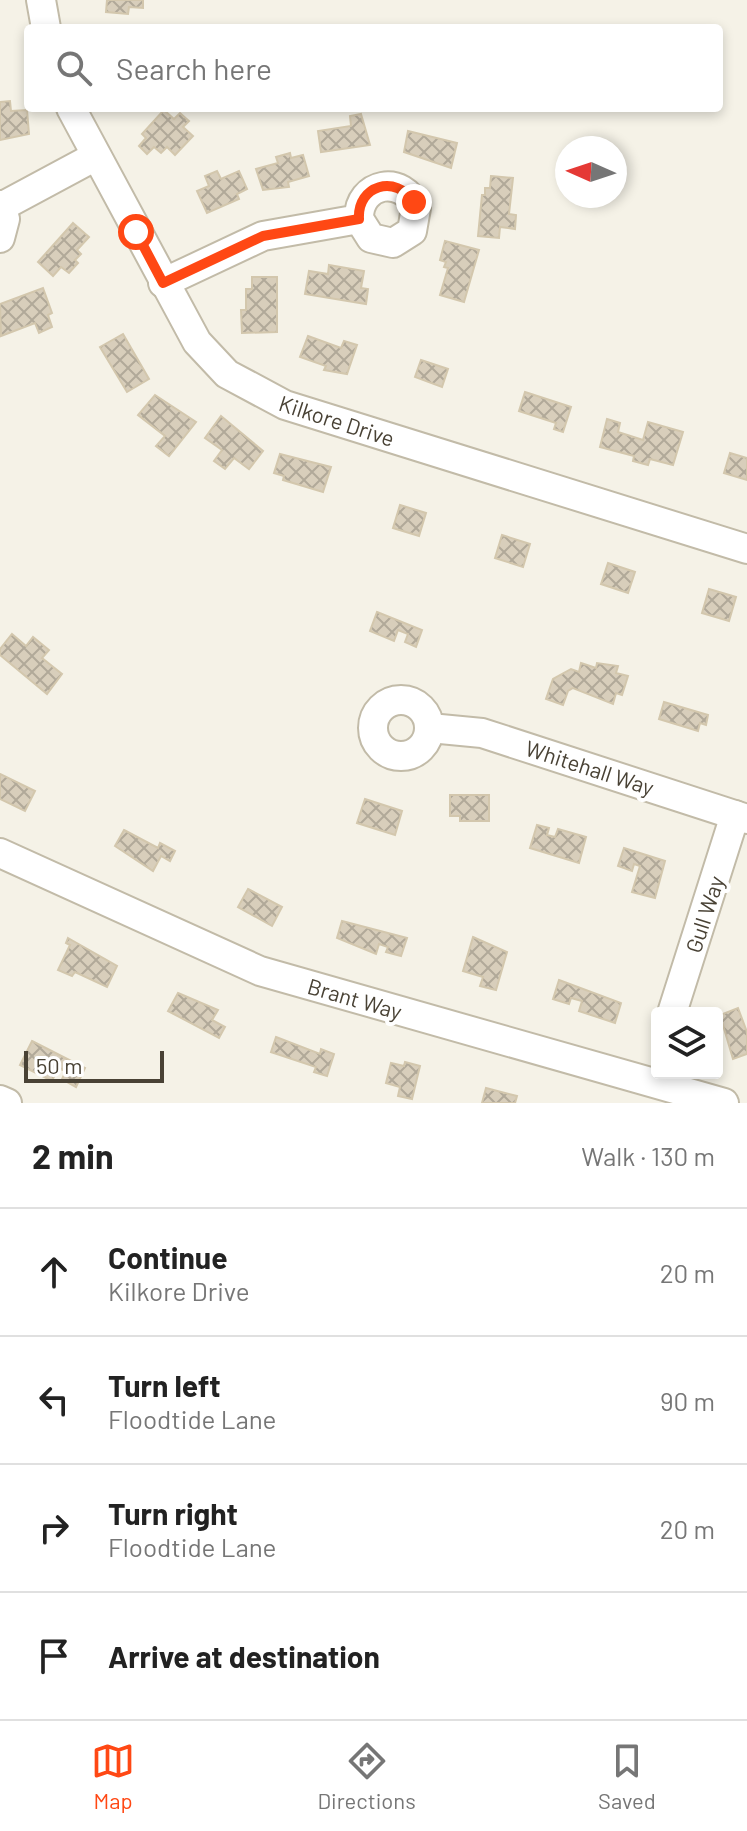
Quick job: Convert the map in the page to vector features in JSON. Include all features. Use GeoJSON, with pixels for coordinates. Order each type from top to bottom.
{"type":"FeatureCollection","features":[{"type":"Feature","properties":{"kind":"street"},"geometry":{"type":"LineString","coordinates":[[41,0],[45,24]]}},
{"type":"Feature","properties":{"kind":"street","name":"Kilkore Drive"},"geometry":{"type":"LineString","coordinates":[[73,112],[184,322],[212,360],[227,374],[263,396],[747,549]]}},
{"type":"Feature","properties":{"kind":"street"},"geometry":{"type":"LineString","coordinates":[[0,238],[5,225],[1,206],[96,156]]}},
{"type":"Feature","properties":{"kind":"street"},"geometry":{"type":"LineString","coordinates":[[163,283],[263,236],[359,219]]}},
{"type":"Feature","properties":{"kind":"street","name":"Whitehall Way"},"geometry":{"type":"LineString","coordinates":[[430,728],[482,733],[741,817]]}},
{"type":"Feature","properties":{"kind":"street","name":"Gull Way"},"geometry":{"type":"LineString","coordinates":[[674,1007],[741,817]]}},
{"type":"Feature","properties":{"kind":"street","name":"Brant Way"},"geometry":{"type":"LineString","coordinates":[[0,853],[260,971],[651,1069]]}},
{"type":"Feature","properties":{"kind":"street","name":"Brant Way"},"geometry":{"type":"LineString","coordinates":[[673,1079],[724,1103]]}},
{"type":"Feature","properties":{"kind":"street"},"geometry":{"type":"LineString","coordinates":[[0,1100],[7,1103]]}},
{"type":"Feature","properties":{"kind":"building"},"geometry":{"type":"Polygon","coordinates":[[[107,0],[143,0],[143,8],[129,7],[128,14],[106,12],[107,0]]]}},
{"type":"Feature","properties":{"kind":"building"},"geometry":{"type":"Polygon","coordinates":[[[10,101],[11,111],[27,112],[29,134],[0,140],[0,102],[10,101]]]}},
{"type":"Feature","properties":{"kind":"building"},"geometry":{"type":"Polygon","coordinates":[[[162,112],[166,112],[174,119],[180,113],[189,121],[183,127],[193,136],[175,155],[167,147],[161,153],[154,147],[147,154],[139,146],[146,138],[142,134],[162,112]]]}},
{"type":"Feature","properties":{"kind":"building"},"geometry":{"type":"Polygon","coordinates":[[[361,114],[370,145],[321,152],[318,131],[351,126],[350,116],[361,114]]]}},
{"type":"Feature","properties":{"kind":"building"},"geometry":{"type":"Polygon","coordinates":[[[408,131],[457,143],[451,168],[404,152],[408,131]]]}},
{"type":"Feature","properties":{"kind":"building"},"geometry":{"type":"Polygon","coordinates":[[[290,153],[291,158],[303,155],[309,176],[288,182],[289,187],[263,190],[256,169],[278,163],[276,157],[290,153]]]}},
{"type":"Feature","properties":{"kind":"building"},"geometry":{"type":"Polygon","coordinates":[[[217,171],[221,179],[239,171],[247,189],[237,194],[239,199],[207,213],[197,191],[209,186],[205,176],[217,171]]]}},
{"type":"Feature","properties":{"kind":"building"},"geometry":{"type":"Polygon","coordinates":[[[491,176],[513,178],[509,214],[516,215],[515,229],[500,227],[499,238],[478,236],[482,195],[485,195],[485,188],[490,188],[491,176]]]}},
{"type":"Feature","properties":{"kind":"building"},"geometry":{"type":"Polygon","coordinates":[[[73,223],[89,237],[77,250],[81,254],[75,260],[78,263],[69,273],[61,267],[53,276],[38,262],[73,223]]]}},
{"type":"Feature","properties":{"kind":"building"},"geometry":{"type":"Polygon","coordinates":[[[445,241],[479,250],[464,302],[440,295],[448,268],[444,267],[446,262],[440,260],[445,241]]]}},
{"type":"Feature","properties":{"kind":"building"},"geometry":{"type":"Polygon","coordinates":[[[329,265],[364,271],[361,288],[368,289],[366,304],[305,294],[309,271],[328,274],[329,265]]]}},
{"type":"Feature","properties":{"kind":"building"},"geometry":{"type":"Polygon","coordinates":[[[252,277],[277,277],[277,332],[242,333],[241,310],[246,310],[246,289],[252,289],[252,277]]]}},
{"type":"Feature","properties":{"kind":"building"},"geometry":{"type":"Polygon","coordinates":[[[43,288],[52,313],[48,315],[52,327],[39,333],[35,323],[1,336],[0,304],[43,288]]]}},
{"type":"Feature","properties":{"kind":"building"},"geometry":{"type":"Polygon","coordinates":[[[123,334],[149,379],[127,392],[100,347],[123,334]]]}},
{"type":"Feature","properties":{"kind":"building"},"geometry":{"type":"Polygon","coordinates":[[[308,336],[341,348],[344,341],[357,345],[347,374],[324,370],[326,366],[300,357],[308,336]]]}},
{"type":"Feature","properties":{"kind":"building"},"geometry":{"type":"Polygon","coordinates":[[[421,360],[448,369],[442,387],[415,377],[421,360]]]}},
{"type":"Feature","properties":{"kind":"building"},"geometry":{"type":"Polygon","coordinates":[[[525,392],[571,407],[563,432],[554,429],[556,423],[519,411],[525,392]]]}},
{"type":"Feature","properties":{"kind":"building"},"geometry":{"type":"Polygon","coordinates":[[[155,395],[196,422],[169,456],[156,446],[165,436],[138,415],[155,395]]]}},
{"type":"Feature","properties":{"kind":"building"},"geometry":{"type":"Polygon","coordinates":[[[221,416],[263,451],[249,469],[234,458],[225,469],[214,461],[222,450],[205,438],[221,416]]]}},
{"type":"Feature","properties":{"kind":"building"},"geometry":{"type":"Polygon","coordinates":[[[607,419],[620,423],[618,432],[643,440],[648,422],[683,432],[673,465],[650,459],[648,465],[633,461],[634,456],[600,447],[607,419]]]}},
{"type":"Feature","properties":{"kind":"building"},"geometry":{"type":"Polygon","coordinates":[[[730,453],[747,458],[747,480],[724,473],[730,453]]]}},
{"type":"Feature","properties":{"kind":"building"},"geometry":{"type":"Polygon","coordinates":[[[280,454],[331,467],[323,492],[283,480],[284,476],[274,473],[280,454]]]}},
{"type":"Feature","properties":{"kind":"building"},"geometry":{"type":"Polygon","coordinates":[[[400,505],[426,513],[419,536],[393,528],[400,505]]]}},
{"type":"Feature","properties":{"kind":"building"},"geometry":{"type":"Polygon","coordinates":[[[502,535],[530,544],[523,567],[495,558],[502,535]]]}},
{"type":"Feature","properties":{"kind":"building"},"geometry":{"type":"Polygon","coordinates":[[[608,563],[635,572],[628,593],[601,584],[608,563]]]}},
{"type":"Feature","properties":{"kind":"building"},"geometry":{"type":"Polygon","coordinates":[[[709,589],[736,597],[729,621],[702,613],[709,589]]]}},
{"type":"Feature","properties":{"kind":"building"},"geometry":{"type":"Polygon","coordinates":[[[377,612],[422,630],[416,647],[405,642],[408,634],[398,630],[394,641],[370,631],[377,612]]]}},
{"type":"Feature","properties":{"kind":"building"},"geometry":{"type":"Polygon","coordinates":[[[12,634],[26,646],[33,637],[49,650],[42,658],[62,674],[47,694],[0,655],[0,649],[12,634]]]}},
{"type":"Feature","properties":{"kind":"building"},"geometry":{"type":"Polygon","coordinates":[[[581,663],[596,668],[597,663],[618,666],[616,673],[628,676],[622,695],[616,693],[613,704],[573,688],[568,691],[563,705],[546,699],[553,679],[571,669],[579,672],[581,663]]]}},
{"type":"Feature","properties":{"kind":"building"},"geometry":{"type":"Polygon","coordinates":[[[664,702],[708,715],[706,725],[700,723],[698,731],[659,719],[664,702]]]}},
{"type":"Feature","properties":{"kind":"building"},"geometry":{"type":"Polygon","coordinates":[[[0,774],[35,791],[25,811],[0,799],[0,774]]]}},
{"type":"Feature","properties":{"kind":"building"},"geometry":{"type":"Polygon","coordinates":[[[450,795],[489,795],[489,821],[460,821],[460,816],[450,816],[450,795]]]}},
{"type":"Feature","properties":{"kind":"building"},"geometry":{"type":"Polygon","coordinates":[[[365,799],[402,811],[395,835],[357,823],[365,799]]]}},
{"type":"Feature","properties":{"kind":"building"},"geometry":{"type":"Polygon","coordinates":[[[537,825],[549,828],[547,835],[555,837],[558,829],[586,837],[579,863],[530,848],[537,825]]]}},
{"type":"Feature","properties":{"kind":"building"},"geometry":{"type":"Polygon","coordinates":[[[124,830],[158,848],[160,843],[175,851],[170,861],[161,856],[153,871],[115,846],[124,830]]]}},
{"type":"Feature","properties":{"kind":"building"},"geometry":{"type":"Polygon","coordinates":[[[624,848],[665,861],[655,898],[632,892],[640,866],[634,864],[632,871],[618,866],[624,848]]]}},
{"type":"Feature","properties":{"kind":"building"},"geometry":{"type":"Polygon","coordinates":[[[248,889],[282,907],[272,926],[238,907],[248,889]]]}},
{"type":"Feature","properties":{"kind":"building"},"geometry":{"type":"Polygon","coordinates":[[[342,921],[407,938],[401,956],[386,952],[388,947],[379,944],[376,954],[337,938],[342,921]]]}},
{"type":"Feature","properties":{"kind":"building"},"geometry":{"type":"Polygon","coordinates":[[[473,937],[507,952],[496,990],[480,986],[483,977],[463,971],[473,937]]]}},
{"type":"Feature","properties":{"kind":"building"},"geometry":{"type":"Polygon","coordinates":[[[68,938],[117,966],[107,987],[75,972],[72,976],[58,970],[70,945],[66,943],[68,938]]]}},
{"type":"Feature","properties":{"kind":"building"},"geometry":{"type":"Polygon","coordinates":[[[559,980],[621,1003],[615,1023],[579,1011],[582,1001],[571,998],[569,1004],[553,999],[559,980]]]}},
{"type":"Feature","properties":{"kind":"building"},"geometry":{"type":"Polygon","coordinates":[[[178,993],[218,1010],[212,1020],[225,1027],[219,1038],[168,1011],[178,993]]]}},
{"type":"Feature","properties":{"kind":"building"},"geometry":{"type":"Polygon","coordinates":[[[738,1008],[747,1032],[747,1054],[733,1059],[723,1025],[723,1014],[738,1008]]]}},
{"type":"Feature","properties":{"kind":"building"},"geometry":{"type":"Polygon","coordinates":[[[276,1037],[320,1054],[321,1049],[334,1054],[327,1076],[314,1072],[316,1067],[271,1052],[276,1037]]]}},
{"type":"Feature","properties":{"kind":"building"},"geometry":{"type":"Polygon","coordinates":[[[32,1041],[85,1068],[76,1087],[62,1079],[66,1071],[58,1068],[52,1081],[20,1065],[32,1041]]]}},
{"type":"Feature","properties":{"kind":"building"},"geometry":{"type":"Polygon","coordinates":[[[405,1062],[420,1066],[412,1099],[398,1096],[400,1087],[386,1083],[391,1063],[404,1066],[405,1062]]]}},
{"type":"Feature","properties":{"kind":"building"},"geometry":{"type":"Polygon","coordinates":[[[486,1088],[517,1096],[515,1103],[482,1103],[486,1088]]]}},
{"type":"Feature","properties":{"kind":"route"},"geometry":{"type":"LineString","coordinates":[[136,232],[163,283],[263,236],[359,219],[362,200],[376,187],[389,185],[401,188],[414,202]]}}]}
